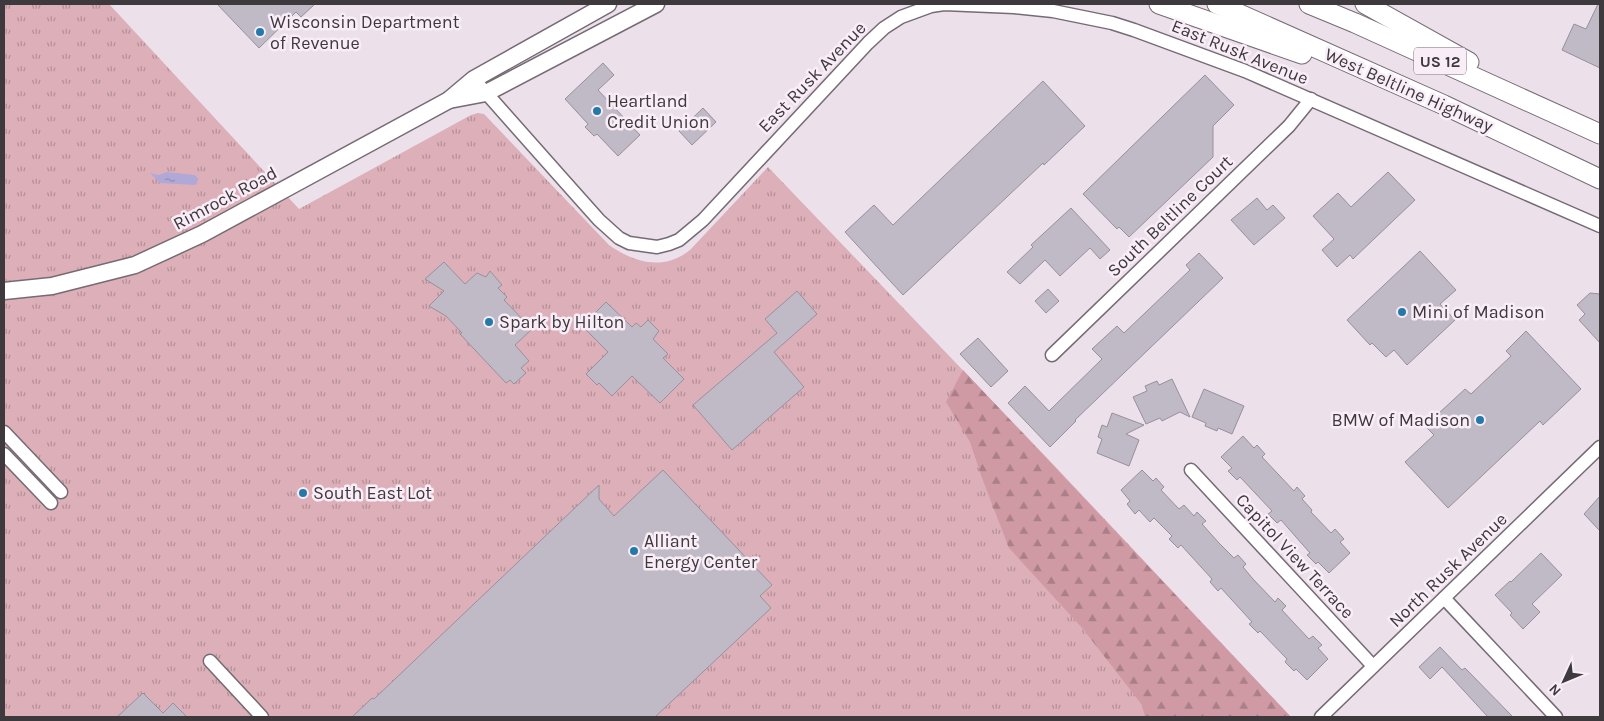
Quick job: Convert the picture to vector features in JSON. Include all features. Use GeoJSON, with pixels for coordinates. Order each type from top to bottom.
{"type":"FeatureCollection","features":[{"type":"Feature","properties":{"kind":"highway"},"geometry":{"type":"LineString","coordinates":[[1159,4],[1444,105]]}},
{"type":"Feature","properties":{"kind":"highway","name":"West Beltline Highway"},"geometry":{"type":"LineString","coordinates":[[1217,4],[1444,105],[1600,179]]}},
{"type":"Feature","properties":{"kind":"highway","name":"US 12"},"geometry":{"type":"LineString","coordinates":[[1309,4],[1600,134]]}},
{"type":"Feature","properties":{"kind":"highway"},"geometry":{"type":"LineString","coordinates":[[1365,4],[1570,119]]}},
{"type":"Feature","properties":{"kind":"main road","name":"Rimrock Road"},"geometry":{"type":"LineString","coordinates":[[4,291],[52,286],[135,265],[202,234],[449,100],[474,79],[608,4]]}},
{"type":"Feature","properties":{"kind":"main road","name":"Rimrock Road"},"geometry":{"type":"LineString","coordinates":[[449,100],[486,93],[656,4]]}},
{"type":"Feature","properties":{"kind":"street","name":"East Rusk Avenue"},"geometry":{"type":"LineString","coordinates":[[474,79],[612,233],[629,243],[657,247],[679,240],[703,220],[837,74],[884,28],[901,17],[931,6],[964,4],[1053,11],[1112,23],[1134,30],[1245,71],[1600,226]]}},
{"type":"Feature","properties":{"kind":"street","name":"South Beltline Court"},"geometry":{"type":"LineString","coordinates":[[1052,355],[1289,126],[1311,99]]}},
{"type":"Feature","properties":{"kind":"street"},"geometry":{"type":"LineString","coordinates":[[4,432],[61,492]]}},
{"type":"Feature","properties":{"kind":"street","name":"North Rusk Avenue"},"geometry":{"type":"LineString","coordinates":[[1321,717],[1600,447]]}},
{"type":"Feature","properties":{"kind":"street"},"geometry":{"type":"LineString","coordinates":[[4,454],[50,503]]}},
{"type":"Feature","properties":{"kind":"street","name":"Capitol View Terrace"},"geometry":{"type":"LineString","coordinates":[[1191,470],[1373,666]]}},
{"type":"Feature","properties":{"kind":"street"},"geometry":{"type":"LineString","coordinates":[[1444,598],[1556,717]]}},
{"type":"Feature","properties":{"kind":"street"},"geometry":{"type":"LineString","coordinates":[[210,661],[262,717]]}},
{"type":"Feature","properties":{"kind":"green space","name":"Alliant Energy Center"},"geometry":{"type":"Polygon","coordinates":[[[4,4],[109,4],[299,209],[471,115],[478,113],[484,114],[609,245],[639,260],[660,262],[680,257],[690,250],[768,167],[1049,460],[1291,717],[4,717],[4,4]]]}},
{"type":"Feature","properties":{"kind":"green space"},"geometry":{"type":"Polygon","coordinates":[[[963,370],[1291,717],[1145,717],[1142,705],[1083,629],[1009,548],[970,442],[946,402],[963,370]]]}},
{"type":"Feature","properties":{"kind":"water"},"geometry":{"type":"Polygon","coordinates":[[[167,172],[194,175],[198,179],[196,185],[160,183],[150,173],[159,175],[167,172]]]}},
{"type":"Feature","properties":{"kind":"building","name":"Wisconsin Department of Revenue"},"geometry":{"type":"Polygon","coordinates":[[[217,4],[315,4],[301,17],[296,12],[259,48],[217,4]]]}},
{"type":"Feature","properties":{"kind":"building"},"geometry":{"type":"Polygon","coordinates":[[[1598,4],[1600,4],[1600,68],[1562,50],[1574,24],[1586,29],[1598,4]]]}},
{"type":"Feature","properties":{"kind":"building","name":"Heartland Credit Union"},"geometry":{"type":"Polygon","coordinates":[[[603,63],[614,75],[598,90],[640,135],[618,156],[597,134],[594,136],[585,127],[588,124],[565,99],[603,63]]]}},
{"type":"Feature","properties":{"kind":"building"},"geometry":{"type":"Polygon","coordinates":[[[1205,75],[1234,105],[1213,126],[1213,157],[1129,237],[1119,227],[1117,229],[1083,194],[1205,75]]]}},
{"type":"Feature","properties":{"kind":"building"},"geometry":{"type":"Polygon","coordinates":[[[1043,81],[1085,126],[903,295],[845,232],[874,205],[893,225],[1043,81]]]}},
{"type":"Feature","properties":{"kind":"building"},"geometry":{"type":"Polygon","coordinates":[[[703,108],[716,122],[692,145],[679,131],[703,108]]]}},
{"type":"Feature","properties":{"kind":"building"},"geometry":{"type":"Polygon","coordinates":[[[1388,172],[1415,200],[1353,259],[1350,255],[1337,267],[1322,250],[1334,239],[1313,216],[1338,193],[1351,207],[1388,172]]]}},
{"type":"Feature","properties":{"kind":"building"},"geometry":{"type":"Polygon","coordinates":[[[1257,198],[1267,210],[1273,205],[1285,218],[1254,245],[1231,220],[1257,198]]]}},
{"type":"Feature","properties":{"kind":"building"},"geometry":{"type":"Polygon","coordinates":[[[1071,208],[1110,250],[1100,259],[1090,248],[1060,276],[1045,260],[1020,284],[1007,272],[1033,247],[1031,245],[1071,208]]]}},
{"type":"Feature","properties":{"kind":"building","name":"Mini of Madison"},"geometry":{"type":"Polygon","coordinates":[[[1420,251],[1456,290],[1440,304],[1455,320],[1407,365],[1394,350],[1386,357],[1372,343],[1370,345],[1347,320],[1420,251]]]}},
{"type":"Feature","properties":{"kind":"building"},"geometry":{"type":"Polygon","coordinates":[[[1199,253],[1223,278],[1075,420],[1050,447],[1008,403],[1025,386],[1049,411],[1102,359],[1092,349],[1117,326],[1124,333],[1190,270],[1186,265],[1199,253]]]}},
{"type":"Feature","properties":{"kind":"building","name":"Spark by Hilton"},"geometry":{"type":"Polygon","coordinates":[[[444,262],[465,284],[477,273],[486,277],[490,271],[502,285],[498,288],[507,297],[504,300],[532,329],[515,345],[529,361],[521,368],[526,373],[514,384],[510,380],[506,383],[460,334],[462,333],[446,316],[429,306],[444,291],[425,279],[444,262]]]}},
{"type":"Feature","properties":{"kind":"building"},"geometry":{"type":"Polygon","coordinates":[[[1048,289],[1059,301],[1046,313],[1035,301],[1048,289]]]}},
{"type":"Feature","properties":{"kind":"building"},"geometry":{"type":"Polygon","coordinates":[[[797,291],[817,314],[774,352],[804,387],[732,450],[693,405],[777,333],[765,319],[797,291]]]}},
{"type":"Feature","properties":{"kind":"building"},"geometry":{"type":"Polygon","coordinates":[[[1590,293],[1600,294],[1600,343],[1579,320],[1585,314],[1577,305],[1590,293]]]}},
{"type":"Feature","properties":{"kind":"building"},"geometry":{"type":"Polygon","coordinates":[[[606,302],[632,327],[636,323],[641,327],[648,320],[659,331],[653,339],[668,354],[663,358],[684,379],[660,403],[632,376],[612,396],[599,383],[597,385],[586,374],[608,352],[582,326],[606,302]]]}},
{"type":"Feature","properties":{"kind":"building","name":"BMW of Madison"},"geometry":{"type":"Polygon","coordinates":[[[1526,331],[1581,389],[1543,425],[1540,421],[1448,508],[1405,462],[1434,435],[1425,426],[1465,389],[1471,394],[1511,356],[1506,351],[1526,331]]]}},
{"type":"Feature","properties":{"kind":"building"},"geometry":{"type":"Polygon","coordinates":[[[978,338],[1008,371],[991,387],[960,354],[978,338]]]}},
{"type":"Feature","properties":{"kind":"building"},"geometry":{"type":"Polygon","coordinates":[[[1172,379],[1190,417],[1180,412],[1162,421],[1160,418],[1146,424],[1133,397],[1147,391],[1145,386],[1157,381],[1159,385],[1172,379]]]}},
{"type":"Feature","properties":{"kind":"building"},"geometry":{"type":"Polygon","coordinates":[[[1204,389],[1244,406],[1232,434],[1218,428],[1217,431],[1205,426],[1206,423],[1192,417],[1204,389]]]}},
{"type":"Feature","properties":{"kind":"building"},"geometry":{"type":"Polygon","coordinates":[[[1112,413],[1144,425],[1126,434],[1139,440],[1129,466],[1097,453],[1102,439],[1098,437],[1102,425],[1107,427],[1112,413]]]}},
{"type":"Feature","properties":{"kind":"building"},"geometry":{"type":"Polygon","coordinates":[[[1243,436],[1254,448],[1257,445],[1265,454],[1262,457],[1294,491],[1297,487],[1305,496],[1302,499],[1312,510],[1311,512],[1331,533],[1335,529],[1344,539],[1340,542],[1350,553],[1329,573],[1318,562],[1316,564],[1307,555],[1310,553],[1281,520],[1277,523],[1268,514],[1272,511],[1240,477],[1237,480],[1228,471],[1232,468],[1221,457],[1243,436]]]}},
{"type":"Feature","properties":{"kind":"building","name":"Alliant Energy Center"},"geometry":{"type":"Polygon","coordinates":[[[663,470],[772,585],[760,596],[771,608],[655,717],[352,717],[372,698],[374,699],[599,485],[599,499],[614,516],[663,470]]]}},
{"type":"Feature","properties":{"kind":"building"},"geometry":{"type":"Polygon","coordinates":[[[1142,470],[1153,481],[1156,478],[1164,487],[1161,490],[1179,509],[1184,505],[1194,516],[1197,512],[1206,521],[1202,524],[1219,543],[1234,558],[1238,555],[1246,564],[1243,567],[1253,579],[1275,602],[1278,598],[1286,606],[1282,610],[1293,622],[1309,639],[1313,636],[1322,645],[1318,648],[1328,659],[1307,680],[1296,669],[1294,671],[1285,662],[1287,659],[1260,631],[1258,633],[1249,624],[1252,622],[1221,588],[1218,591],[1210,582],[1212,579],[1181,545],[1178,548],[1169,539],[1172,536],[1154,518],[1150,522],[1139,510],[1135,514],[1127,504],[1130,501],[1121,490],[1142,470]]]}},
{"type":"Feature","properties":{"kind":"building"},"geometry":{"type":"Polygon","coordinates":[[[1600,496],[1600,531],[1584,514],[1600,496]]]}},
{"type":"Feature","properties":{"kind":"building"},"geometry":{"type":"Polygon","coordinates":[[[1541,553],[1562,575],[1532,604],[1540,612],[1523,629],[1510,615],[1512,613],[1495,595],[1541,553]]]}},
{"type":"Feature","properties":{"kind":"building"},"geometry":{"type":"Polygon","coordinates":[[[1440,647],[1462,670],[1465,668],[1513,717],[1488,717],[1442,667],[1430,679],[1419,667],[1440,647]]]}},
{"type":"Feature","properties":{"kind":"building"},"geometry":{"type":"Polygon","coordinates":[[[143,693],[163,713],[173,703],[187,717],[117,717],[143,693]]]}},
{"type":"Feature","properties":{"kind":"place","name":"Wisconsin Department of Revenue"},"geometry":{"type":"Point","coordinates":[260,32]}},
{"type":"Feature","properties":{"kind":"place","name":"Heartland Credit Union"},"geometry":{"type":"Point","coordinates":[597,111]}},
{"type":"Feature","properties":{"kind":"place","name":"Mini of Madison"},"geometry":{"type":"Point","coordinates":[1402,312]}},
{"type":"Feature","properties":{"kind":"place","name":"Spark by Hilton"},"geometry":{"type":"Point","coordinates":[489,322]}},
{"type":"Feature","properties":{"kind":"place","name":"BMW of Madison"},"geometry":{"type":"Point","coordinates":[1480,420]}},
{"type":"Feature","properties":{"kind":"place","name":"South East Lot"},"geometry":{"type":"Point","coordinates":[303,493]}},
{"type":"Feature","properties":{"kind":"place","name":"Alliant Energy Center"},"geometry":{"type":"Point","coordinates":[634,551]}}]}
